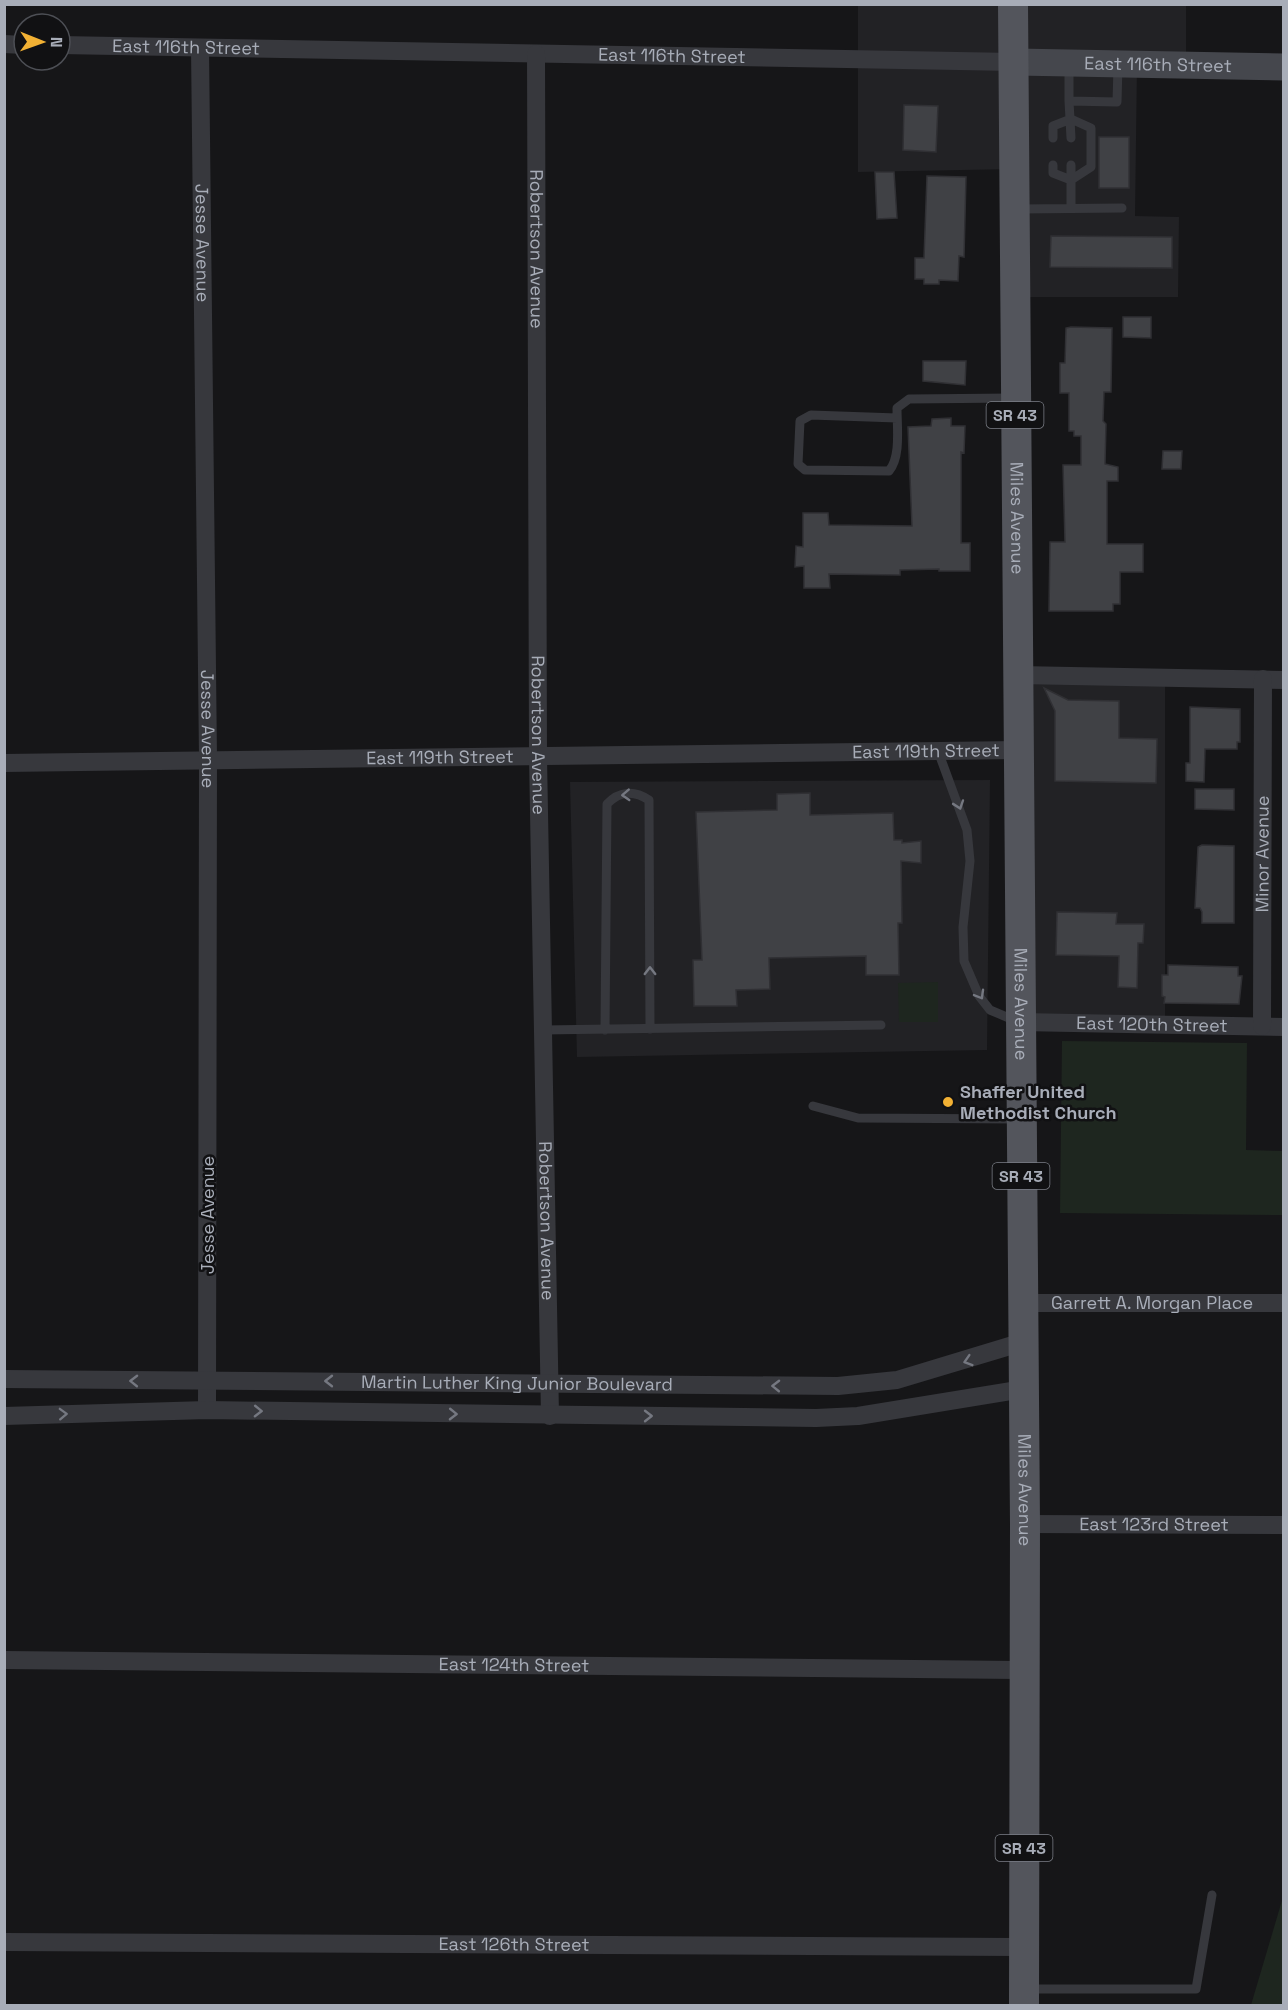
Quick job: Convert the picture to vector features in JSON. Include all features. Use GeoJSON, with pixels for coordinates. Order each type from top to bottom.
{"type":"FeatureCollection","features":[{"type":"Feature","properties":{"kind":"main road","name":"Miles Avenue"},"geometry":{"type":"LineString","coordinates":[[1013,4],[1025,1524],[1024,1997]]}},
{"type":"Feature","properties":{"kind":"main road","name":"East 116th Street"},"geometry":{"type":"LineString","coordinates":[[1014,62],[1284,67]]}},
{"type":"Feature","properties":{"kind":"street","name":"East 116th Street"},"geometry":{"type":"LineString","coordinates":[[72,45],[1014,62]]}},
{"type":"Feature","properties":{"kind":"street","name":"Jesse Avenue"},"geometry":{"type":"LineString","coordinates":[[200,48],[208,758],[207,1410]]}},
{"type":"Feature","properties":{"kind":"street","name":"Robertson Avenue"},"geometry":{"type":"LineString","coordinates":[[536,54],[538,757],[550,1416]]}},
{"type":"Feature","properties":{"kind":"street"},"geometry":{"type":"LineString","coordinates":[[1018,675],[1284,680]]}},
{"type":"Feature","properties":{"kind":"street","name":"Minor Avenue"},"geometry":{"type":"LineString","coordinates":[[1262,1026],[1263,679]]}},
{"type":"Feature","properties":{"kind":"street","name":"East 119th Street"},"geometry":{"type":"LineString","coordinates":[[4,763],[208,758],[538,757],[1019,750]]}},
{"type":"Feature","properties":{"kind":"street","name":"East 120th Street"},"geometry":{"type":"LineString","coordinates":[[1020,1022],[1284,1027]]}},
{"type":"Feature","properties":{"kind":"street","name":"Garrett A. Morgan Place"},"geometry":{"type":"LineString","coordinates":[[1022,1303],[1284,1303]]}},
{"type":"Feature","properties":{"kind":"street","name":"Martin Luther King Junior Boulevard"},"geometry":{"type":"LineString","coordinates":[[4,1379],[838,1386],[897,1380],[1023,1342]]}},
{"type":"Feature","properties":{"kind":"street","name":"Martin Luther King Junior Boulevard"},"geometry":{"type":"LineString","coordinates":[[4,1416],[207,1410],[550,1416],[858,1416],[1024,1389]]}},
{"type":"Feature","properties":{"kind":"street","name":"East 123rd Street"},"geometry":{"type":"LineString","coordinates":[[1025,1524],[1284,1525]]}},
{"type":"Feature","properties":{"kind":"street","name":"East 124th Street"},"geometry":{"type":"LineString","coordinates":[[4,1660],[1025,1670]]}},
{"type":"Feature","properties":{"kind":"street","name":"East 126th Street"},"geometry":{"type":"LineString","coordinates":[[4,1942],[1024,1947]]}},
{"type":"Feature","properties":{"kind":"lane"},"geometry":{"type":"LineString","coordinates":[[1069,63],[1071,138]]}},
{"type":"Feature","properties":{"kind":"lane"},"geometry":{"type":"LineString","coordinates":[[1069,101],[1117,102],[1118,64]]}},
{"type":"Feature","properties":{"kind":"lane"},"geometry":{"type":"LineString","coordinates":[[1053,138],[1053,126],[1071,119],[1091,128],[1091,167],[1071,180]]}},
{"type":"Feature","properties":{"kind":"lane"},"geometry":{"type":"LineString","coordinates":[[1053,165],[1053,173],[1071,180]]}},
{"type":"Feature","properties":{"kind":"lane"},"geometry":{"type":"LineString","coordinates":[[1071,165],[1071,207]]}},
{"type":"Feature","properties":{"kind":"lane"},"geometry":{"type":"LineString","coordinates":[[1014,209],[1122,208]]}},
{"type":"Feature","properties":{"kind":"lane"},"geometry":{"type":"LineString","coordinates":[[897,418],[811,415],[800,421],[798,464],[805,471],[889,471],[896,463],[897,418],[897,408],[909,399],[1015,398]]}},
{"type":"Feature","properties":{"kind":"lane"},"geometry":{"type":"LineString","coordinates":[[938,751],[968,830],[970,861],[963,927],[964,961],[979,996],[990,1010],[1020,1022]]}},
{"type":"Feature","properties":{"kind":"lane"},"geometry":{"type":"LineString","coordinates":[[605,1030],[607,804],[615,795],[628,792],[649,800],[650,1029]]}},
{"type":"Feature","properties":{"kind":"lane"},"geometry":{"type":"LineString","coordinates":[[543,1030],[881,1025]]}},
{"type":"Feature","properties":{"kind":"lane"},"geometry":{"type":"LineString","coordinates":[[813,1106],[858,1118],[1021,1119]]}},
{"type":"Feature","properties":{"kind":"lane"},"geometry":{"type":"LineString","coordinates":[[1024,1997],[1196,1989],[1212,1895]]}},
{"type":"Feature","properties":{"kind":"shaded area"},"geometry":{"type":"Polygon","coordinates":[[[858,5],[1186,5],[1186,65],[1137,65],[1135,216],[1179,217],[1178,297],[1014,297],[1014,169],[858,172],[858,5]]]}},
{"type":"Feature","properties":{"kind":"shaded area"},"geometry":{"type":"Polygon","coordinates":[[[1018,675],[1165,677],[1165,1025],[1020,1022],[1018,675]]]}},
{"type":"Feature","properties":{"kind":"shaded area"},"geometry":{"type":"Polygon","coordinates":[[[990,780],[987,1050],[577,1057],[570,782],[990,780]]]}},
{"type":"Feature","properties":{"kind":"shaded area"},"geometry":{"type":"Polygon","coordinates":[[[938,982],[938,1022],[899,1022],[898,983],[938,982]]]}},
{"type":"Feature","properties":{"kind":"shaded area"},"geometry":{"type":"Polygon","coordinates":[[[1062,1041],[1247,1043],[1246,1150],[1283,1151],[1283,1215],[1060,1213],[1062,1041]]]}},
{"type":"Feature","properties":{"kind":"shaded area"},"geometry":{"type":"Polygon","coordinates":[[[1283,1897],[1283,2005],[1251,2005],[1283,1897]]]}},
{"type":"Feature","properties":{"kind":"building"},"geometry":{"type":"Polygon","coordinates":[[[904,105],[938,106],[936,152],[903,150],[904,105]]]}},
{"type":"Feature","properties":{"kind":"building"},"geometry":{"type":"Polygon","coordinates":[[[1099,137],[1129,137],[1129,188],[1099,188],[1099,137]]]}},
{"type":"Feature","properties":{"kind":"building"},"geometry":{"type":"Polygon","coordinates":[[[875,172],[894,172],[897,218],[877,219],[875,172]]]}},
{"type":"Feature","properties":{"kind":"building"},"geometry":{"type":"Polygon","coordinates":[[[927,176],[966,177],[964,257],[959,256],[958,281],[939,280],[939,284],[924,284],[924,279],[915,279],[915,258],[924,258],[927,176]]]}},
{"type":"Feature","properties":{"kind":"building"},"geometry":{"type":"Polygon","coordinates":[[[1051,236],[1172,237],[1172,268],[1050,267],[1051,236]]]}},
{"type":"Feature","properties":{"kind":"building"},"geometry":{"type":"Polygon","coordinates":[[[1123,317],[1151,317],[1151,338],[1123,337],[1123,317]]]}},
{"type":"Feature","properties":{"kind":"building"},"geometry":{"type":"Polygon","coordinates":[[[1066,328],[1112,328],[1111,392],[1104,392],[1103,421],[1106,424],[1105,464],[1118,467],[1118,481],[1107,481],[1107,544],[1143,544],[1143,572],[1120,572],[1120,604],[1113,604],[1113,611],[1049,611],[1050,542],[1065,542],[1063,465],[1081,465],[1081,436],[1074,436],[1074,431],[1069,431],[1069,393],[1060,393],[1060,363],[1065,363],[1066,328]]]}},
{"type":"Feature","properties":{"kind":"building"},"geometry":{"type":"Polygon","coordinates":[[[923,361],[966,361],[965,385],[923,381],[923,361]]]}},
{"type":"Feature","properties":{"kind":"building"},"geometry":{"type":"Polygon","coordinates":[[[951,418],[951,426],[965,426],[964,453],[961,452],[961,543],[970,543],[970,571],[939,571],[939,569],[900,570],[900,575],[829,574],[830,588],[804,588],[804,566],[795,567],[796,546],[803,547],[803,513],[828,513],[829,525],[912,526],[908,427],[931,426],[932,419],[951,418]]]}},
{"type":"Feature","properties":{"kind":"building"},"geometry":{"type":"Polygon","coordinates":[[[1163,451],[1182,451],[1181,469],[1162,469],[1163,451]]]}},
{"type":"Feature","properties":{"kind":"building"},"geometry":{"type":"Polygon","coordinates":[[[1044,688],[1068,700],[1119,701],[1119,738],[1157,739],[1156,783],[1055,781],[1055,711],[1044,688]]]}},
{"type":"Feature","properties":{"kind":"building"},"geometry":{"type":"Polygon","coordinates":[[[1190,707],[1240,709],[1240,742],[1237,742],[1237,749],[1205,749],[1204,782],[1186,781],[1186,763],[1190,763],[1190,707]]]}},
{"type":"Feature","properties":{"kind":"building"},"geometry":{"type":"Polygon","coordinates":[[[1195,789],[1234,789],[1234,810],[1195,809],[1195,789]]]}},
{"type":"Feature","properties":{"kind":"building"},"geometry":{"type":"Polygon","coordinates":[[[810,793],[810,815],[893,813],[894,840],[902,840],[902,843],[921,841],[921,863],[901,861],[902,923],[898,923],[899,975],[866,975],[866,956],[769,958],[770,989],[736,990],[737,1006],[694,1006],[693,960],[702,960],[696,812],[777,810],[777,794],[810,793]]]}},
{"type":"Feature","properties":{"kind":"building"},"geometry":{"type":"Polygon","coordinates":[[[1202,845],[1234,846],[1234,923],[1202,923],[1202,912],[1200,908],[1195,908],[1198,847],[1202,845]]]}},
{"type":"Feature","properties":{"kind":"building"},"geometry":{"type":"Polygon","coordinates":[[[1057,912],[1117,913],[1116,924],[1144,924],[1143,943],[1138,943],[1137,988],[1118,987],[1119,956],[1056,955],[1057,912]]]}},
{"type":"Feature","properties":{"kind":"building"},"geometry":{"type":"Polygon","coordinates":[[[1168,965],[1238,967],[1238,976],[1242,976],[1239,1004],[1164,1003],[1162,975],[1168,975],[1168,965]]]}},
{"type":"Feature","properties":{"kind":"place","name":"Shaffer United Methodist Church"},"geometry":{"type":"Point","coordinates":[948,1102]}}]}
